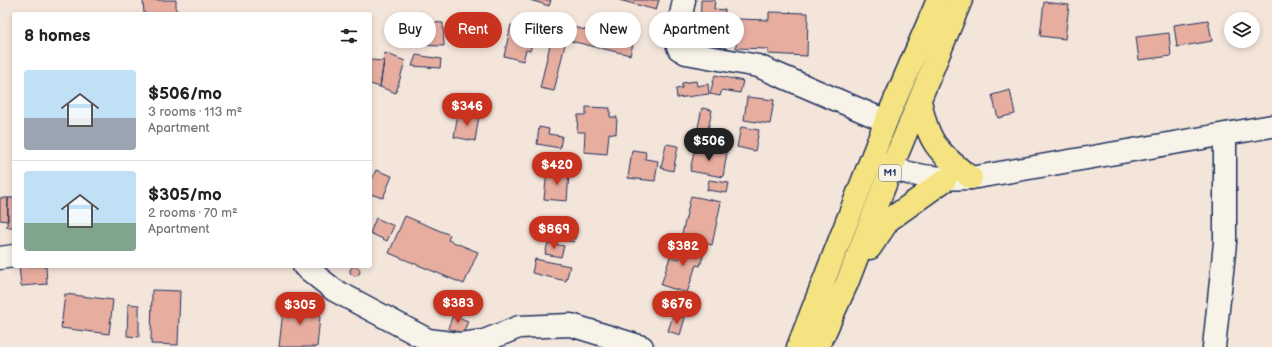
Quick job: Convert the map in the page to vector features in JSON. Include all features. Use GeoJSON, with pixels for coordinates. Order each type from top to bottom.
{"type":"FeatureCollection","features":[{"type":"Feature","properties":{"kind":"highway","name":"M1"},"geometry":{"type":"LineString","coordinates":[[798,347],[886,121],[938,0]]}},
{"type":"Feature","properties":{"kind":"highway","name":"M1"},"geometry":{"type":"LineString","coordinates":[[818,347],[847,283],[891,169],[961,0]]}},
{"type":"Feature","properties":{"kind":"highway"},"geometry":{"type":"LineString","coordinates":[[920,100],[924,120],[938,151],[971,178]]}},
{"type":"Feature","properties":{"kind":"highway"},"geometry":{"type":"LineString","coordinates":[[847,283],[889,220],[945,180]]}},
{"type":"Feature","properties":{"kind":"street"},"geometry":{"type":"LineString","coordinates":[[684,0],[676,40],[680,49],[686,53],[758,66],[886,121]]}},
{"type":"Feature","properties":{"kind":"street"},"geometry":{"type":"LineString","coordinates":[[871,160],[891,169],[911,175],[945,180],[971,178],[1272,126]]}},
{"type":"Feature","properties":{"kind":"street"},"geometry":{"type":"LineString","coordinates":[[1214,347],[1225,243],[1225,134]]}},
{"type":"Feature","properties":{"kind":"street"},"geometry":{"type":"LineString","coordinates":[[0,258],[12,256]]}},
{"type":"Feature","properties":{"kind":"street"},"geometry":{"type":"LineString","coordinates":[[306,268],[334,290],[428,340],[459,344],[476,342],[502,335],[519,326],[571,325],[642,347]]}},
{"type":"Feature","properties":{"kind":"building"},"geometry":{"type":"Polygon","coordinates":[[[143,0],[176,0],[176,12],[144,12],[143,0]]]}},
{"type":"Feature","properties":{"kind":"building"},"geometry":{"type":"Polygon","coordinates":[[[530,0],[551,0],[549,6],[530,0]]]}},
{"type":"Feature","properties":{"kind":"building"},"geometry":{"type":"Polygon","coordinates":[[[619,0],[659,0],[656,10],[619,0]]]}},
{"type":"Feature","properties":{"kind":"building"},"geometry":{"type":"Polygon","coordinates":[[[701,0],[715,0],[714,9],[725,10],[725,12],[701,12],[701,0]]]}},
{"type":"Feature","properties":{"kind":"building"},"geometry":{"type":"Polygon","coordinates":[[[1044,2],[1069,5],[1065,39],[1040,36],[1044,2]]]}},
{"type":"Feature","properties":{"kind":"building"},"geometry":{"type":"Polygon","coordinates":[[[769,12],[808,13],[807,56],[768,54],[768,49],[736,48],[744,48],[744,19],[769,20],[769,12]]]}},
{"type":"Feature","properties":{"kind":"building"},"geometry":{"type":"Polygon","coordinates":[[[1208,20],[1212,41],[1177,47],[1174,25],[1208,20]]]}},
{"type":"Feature","properties":{"kind":"building"},"geometry":{"type":"Polygon","coordinates":[[[436,23],[443,23],[444,46],[436,46],[436,23]]]}},
{"type":"Feature","properties":{"kind":"building"},"geometry":{"type":"Polygon","coordinates":[[[577,28],[585,30],[585,44],[577,43],[577,28]]]}},
{"type":"Feature","properties":{"kind":"building"},"geometry":{"type":"Polygon","coordinates":[[[510,29],[510,48],[531,48],[530,51],[526,50],[523,61],[504,56],[510,29]]]}},
{"type":"Feature","properties":{"kind":"building"},"geometry":{"type":"Polygon","coordinates":[[[1169,33],[1171,56],[1139,60],[1136,37],[1169,33]]]}},
{"type":"Feature","properties":{"kind":"building"},"geometry":{"type":"Polygon","coordinates":[[[549,48],[564,48],[554,91],[540,88],[549,48]]]}},
{"type":"Feature","properties":{"kind":"building"},"geometry":{"type":"Polygon","coordinates":[[[600,48],[632,48],[630,55],[600,48]]]}},
{"type":"Feature","properties":{"kind":"building"},"geometry":{"type":"Polygon","coordinates":[[[385,53],[405,61],[396,93],[380,87],[385,53]]]}},
{"type":"Feature","properties":{"kind":"building"},"geometry":{"type":"Polygon","coordinates":[[[416,55],[441,59],[440,68],[412,66],[416,55]]]}},
{"type":"Feature","properties":{"kind":"building"},"geometry":{"type":"Polygon","coordinates":[[[372,60],[384,61],[380,87],[372,85],[372,60]]]}},
{"type":"Feature","properties":{"kind":"building"},"geometry":{"type":"Polygon","coordinates":[[[715,75],[743,81],[740,93],[722,90],[720,96],[710,94],[715,75]]]}},
{"type":"Feature","properties":{"kind":"building"},"geometry":{"type":"Polygon","coordinates":[[[696,81],[697,86],[708,84],[709,94],[677,98],[676,89],[682,88],[682,83],[696,81]]]}},
{"type":"Feature","properties":{"kind":"building"},"geometry":{"type":"Polygon","coordinates":[[[1010,90],[1015,114],[998,118],[992,95],[1010,90]]]}},
{"type":"Feature","properties":{"kind":"building"},"geometry":{"type":"Polygon","coordinates":[[[747,97],[774,100],[770,124],[744,120],[747,97]]]}},
{"type":"Feature","properties":{"kind":"building"},"geometry":{"type":"Polygon","coordinates":[[[586,107],[610,108],[610,117],[617,117],[616,134],[609,133],[607,154],[584,152],[585,132],[577,132],[578,115],[586,115],[586,107]]]}},
{"type":"Feature","properties":{"kind":"building"},"geometry":{"type":"Polygon","coordinates":[[[702,108],[712,110],[706,140],[696,137],[702,108]]]}},
{"type":"Feature","properties":{"kind":"building"},"geometry":{"type":"Polygon","coordinates":[[[458,113],[479,116],[475,141],[454,137],[458,113]]]}},
{"type":"Feature","properties":{"kind":"building"},"geometry":{"type":"Polygon","coordinates":[[[539,127],[549,129],[548,134],[562,136],[560,148],[537,144],[539,127]]]}},
{"type":"Feature","properties":{"kind":"building"},"geometry":{"type":"Polygon","coordinates":[[[741,127],[759,130],[755,151],[737,147],[741,127]]]}},
{"type":"Feature","properties":{"kind":"building"},"geometry":{"type":"Polygon","coordinates":[[[666,144],[678,146],[673,171],[661,168],[666,144]]]}},
{"type":"Feature","properties":{"kind":"building"},"geometry":{"type":"Polygon","coordinates":[[[695,147],[727,152],[723,177],[690,171],[695,147]]]}},
{"type":"Feature","properties":{"kind":"building"},"geometry":{"type":"Polygon","coordinates":[[[632,150],[646,152],[645,159],[658,161],[655,181],[628,178],[632,150]]]}},
{"type":"Feature","properties":{"kind":"building"},"geometry":{"type":"Polygon","coordinates":[[[376,170],[392,176],[383,198],[372,195],[372,179],[376,170]]]}},
{"type":"Feature","properties":{"kind":"building"},"geometry":{"type":"Polygon","coordinates":[[[547,171],[569,173],[567,201],[544,199],[547,171]]]}},
{"type":"Feature","properties":{"kind":"building"},"geometry":{"type":"Polygon","coordinates":[[[709,180],[729,183],[727,193],[707,190],[709,180]]]}},
{"type":"Feature","properties":{"kind":"building"},"geometry":{"type":"Polygon","coordinates":[[[691,196],[721,202],[712,245],[681,238],[691,196]]]}},
{"type":"Feature","properties":{"kind":"building"},"geometry":{"type":"Polygon","coordinates":[[[0,198],[8,198],[8,221],[0,220],[0,198]]]}},
{"type":"Feature","properties":{"kind":"building"},"geometry":{"type":"Polygon","coordinates":[[[8,198],[12,198],[12,227],[7,227],[8,198]]]}},
{"type":"Feature","properties":{"kind":"building"},"geometry":{"type":"Polygon","coordinates":[[[405,216],[450,235],[448,240],[478,252],[464,284],[389,253],[405,216]]]}},
{"type":"Feature","properties":{"kind":"building"},"geometry":{"type":"Polygon","coordinates":[[[376,218],[394,226],[387,241],[372,234],[372,228],[376,218]]]}},
{"type":"Feature","properties":{"kind":"building"},"geometry":{"type":"Polygon","coordinates":[[[554,221],[566,224],[565,229],[577,231],[574,242],[543,236],[545,225],[553,226],[554,221]]]}},
{"type":"Feature","properties":{"kind":"building"},"geometry":{"type":"Polygon","coordinates":[[[685,241],[706,247],[700,266],[696,265],[687,293],[661,285],[670,257],[679,259],[685,241]]]}},
{"type":"Feature","properties":{"kind":"building"},"geometry":{"type":"Polygon","coordinates":[[[548,243],[564,246],[561,257],[545,254],[548,243]]]}},
{"type":"Feature","properties":{"kind":"building"},"geometry":{"type":"Polygon","coordinates":[[[535,259],[570,266],[566,281],[532,273],[535,259]]]}},
{"type":"Feature","properties":{"kind":"building"},"geometry":{"type":"Polygon","coordinates":[[[19,268],[46,268],[47,284],[21,286],[19,268]]]}},
{"type":"Feature","properties":{"kind":"building"},"geometry":{"type":"Polygon","coordinates":[[[350,268],[360,269],[359,275],[351,275],[350,268]]]}},
{"type":"Feature","properties":{"kind":"building"},"geometry":{"type":"Polygon","coordinates":[[[152,290],[180,291],[178,345],[151,344],[152,290]]]}},
{"type":"Feature","properties":{"kind":"building"},"geometry":{"type":"Polygon","coordinates":[[[65,294],[113,300],[109,334],[61,328],[65,294]]]}},
{"type":"Feature","properties":{"kind":"building"},"geometry":{"type":"Polygon","coordinates":[[[284,302],[321,306],[317,347],[279,347],[284,302]]]}},
{"type":"Feature","properties":{"kind":"building"},"geometry":{"type":"Polygon","coordinates":[[[128,304],[139,305],[139,337],[127,336],[128,304]]]}},
{"type":"Feature","properties":{"kind":"building"},"geometry":{"type":"Polygon","coordinates":[[[453,315],[468,321],[463,334],[448,328],[453,315]]]}},
{"type":"Feature","properties":{"kind":"building"},"geometry":{"type":"Polygon","coordinates":[[[673,315],[685,318],[680,335],[668,331],[673,315]]]}}]}
